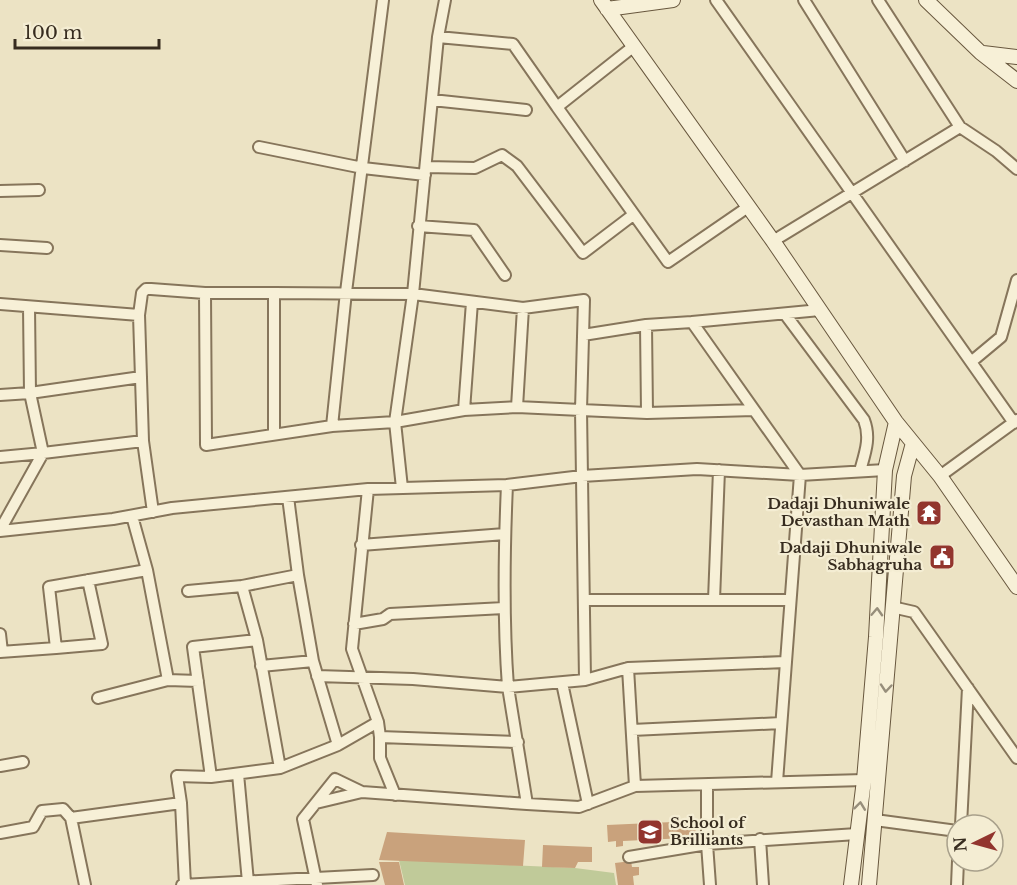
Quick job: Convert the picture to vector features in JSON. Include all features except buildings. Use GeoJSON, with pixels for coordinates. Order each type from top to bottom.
{"type":"FeatureCollection","features":[{"type":"Feature","properties":{"kind":"street"},"geometry":{"type":"LineString","coordinates":[[332,426],[382,0]]}},
{"type":"Feature","properties":{"kind":"street"},"geometry":{"type":"LineString","coordinates":[[402,488],[395,422],[413,294],[438,37],[445,0]]}},
{"type":"Feature","properties":{"kind":"street"},"geometry":{"type":"LineString","coordinates":[[604,4],[673,0]]}},
{"type":"Feature","properties":{"kind":"street"},"geometry":{"type":"LineString","coordinates":[[716,0],[970,362],[1015,422],[940,476]]}},
{"type":"Feature","properties":{"kind":"street"},"geometry":{"type":"LineString","coordinates":[[804,0],[905,161]]}},
{"type":"Feature","properties":{"kind":"street"},"geometry":{"type":"LineString","coordinates":[[878,0],[960,127],[996,151],[1017,169]]}},
{"type":"Feature","properties":{"kind":"street"},"geometry":{"type":"LineString","coordinates":[[926,0],[981,52],[1017,81]]}},
{"type":"Feature","properties":{"kind":"street"},"geometry":{"type":"LineString","coordinates":[[604,4],[773,242],[896,422],[940,476],[1017,587]]}},
{"type":"Feature","properties":{"kind":"street"},"geometry":{"type":"LineString","coordinates":[[438,37],[513,44],[668,262],[748,207]]}},
{"type":"Feature","properties":{"kind":"street"},"geometry":{"type":"LineString","coordinates":[[557,107],[634,46]]}},
{"type":"Feature","properties":{"kind":"street"},"geometry":{"type":"LineString","coordinates":[[981,52],[1017,57]]}},
{"type":"Feature","properties":{"kind":"street"},"geometry":{"type":"LineString","coordinates":[[432,100],[526,110]]}},
{"type":"Feature","properties":{"kind":"street"},"geometry":{"type":"LineString","coordinates":[[773,242],[960,127]]}},
{"type":"Feature","properties":{"kind":"street"},"geometry":{"type":"LineString","coordinates":[[259,147],[363,168],[425,171],[476,168],[502,155],[517,166],[583,253],[633,215]]}},
{"type":"Feature","properties":{"kind":"street"},"geometry":{"type":"LineString","coordinates":[[0,191],[39,190]]}},
{"type":"Feature","properties":{"kind":"street"},"geometry":{"type":"LineString","coordinates":[[418,226],[474,230],[505,275]]}},
{"type":"Feature","properties":{"kind":"street"},"geometry":{"type":"LineString","coordinates":[[0,245],[47,248]]}},
{"type":"Feature","properties":{"kind":"street"},"geometry":{"type":"LineString","coordinates":[[970,362],[1001,337],[1014,301],[1017,280]]}},
{"type":"Feature","properties":{"kind":"street"},"geometry":{"type":"LineString","coordinates":[[153,512],[143,441],[140,315],[142,292],[146,289],[205,293],[413,294],[523,308],[584,300],[581,411],[585,680]]}},
{"type":"Feature","properties":{"kind":"street"},"geometry":{"type":"LineString","coordinates":[[205,293],[206,445],[274,433],[395,422],[464,410],[517,407],[647,413],[754,410]]}},
{"type":"Feature","properties":{"kind":"street"},"geometry":{"type":"LineString","coordinates":[[274,293],[274,433]]}},
{"type":"Feature","properties":{"kind":"street"},"geometry":{"type":"LineString","coordinates":[[464,410],[472,302]]}},
{"type":"Feature","properties":{"kind":"street"},"geometry":{"type":"LineString","coordinates":[[0,304],[140,315]]}},
{"type":"Feature","properties":{"kind":"street"},"geometry":{"type":"LineString","coordinates":[[0,530],[44,453],[30,393],[29,307]]}},
{"type":"Feature","properties":{"kind":"street"},"geometry":{"type":"LineString","coordinates":[[517,407],[523,308]]}},
{"type":"Feature","properties":{"kind":"street"},"geometry":{"type":"LineString","coordinates":[[583,335],[646,325],[820,310]]}},
{"type":"Feature","properties":{"kind":"street"},"geometry":{"type":"LineString","coordinates":[[785,314],[864,420],[868,431],[868,442],[860,471]]}},
{"type":"Feature","properties":{"kind":"street"},"geometry":{"type":"LineString","coordinates":[[692,322],[800,475],[777,782]]}},
{"type":"Feature","properties":{"kind":"street"},"geometry":{"type":"LineString","coordinates":[[646,325],[647,413]]}},
{"type":"Feature","properties":{"kind":"street"},"geometry":{"type":"LineString","coordinates":[[0,395],[30,393],[141,377]]}},
{"type":"Feature","properties":{"kind":"street"},"geometry":{"type":"LineString","coordinates":[[851,885],[864,780],[876,637],[885,470],[896,422]]}},
{"type":"Feature","properties":{"kind":"street"},"geometry":{"type":"LineString","coordinates":[[0,458],[143,441]]}},
{"type":"Feature","properties":{"kind":"street"},"geometry":{"type":"LineString","coordinates":[[869,885],[904,476],[913,443]]}},
{"type":"Feature","properties":{"kind":"street"},"geometry":{"type":"LineString","coordinates":[[0,530],[368,489],[507,485],[582,476],[697,470],[800,475],[885,470]]}},
{"type":"Feature","properties":{"kind":"street"},"geometry":{"type":"LineString","coordinates":[[714,600],[719,470]]}},
{"type":"Feature","properties":{"kind":"street"},"geometry":{"type":"LineString","coordinates":[[507,485],[504,608],[508,687],[526,804]]}},
{"type":"Feature","properties":{"kind":"street"},"geometry":{"type":"LineString","coordinates":[[368,489],[352,649],[378,722],[380,758],[395,795]]}},
{"type":"Feature","properties":{"kind":"street"},"geometry":{"type":"LineString","coordinates":[[288,497],[298,575],[313,661],[338,745]]}},
{"type":"Feature","properties":{"kind":"street"},"geometry":{"type":"LineString","coordinates":[[132,516],[147,570],[168,680]]}},
{"type":"Feature","properties":{"kind":"street"},"geometry":{"type":"LineString","coordinates":[[361,546],[505,534]]}},
{"type":"Feature","properties":{"kind":"street"},"geometry":{"type":"LineString","coordinates":[[56,648],[49,587],[147,570]]}},
{"type":"Feature","properties":{"kind":"street"},"geometry":{"type":"LineString","coordinates":[[188,591],[242,586],[298,575]]}},
{"type":"Feature","properties":{"kind":"street"},"geometry":{"type":"LineString","coordinates":[[0,634],[1,652],[102,644],[88,580]]}},
{"type":"Feature","properties":{"kind":"street"},"geometry":{"type":"LineString","coordinates":[[242,586],[256,640],[280,768]]}},
{"type":"Feature","properties":{"kind":"street"},"geometry":{"type":"LineString","coordinates":[[584,600],[789,600]]}},
{"type":"Feature","properties":{"kind":"street"},"geometry":{"type":"LineString","coordinates":[[892,607],[914,612],[1017,758]]}},
{"type":"Feature","properties":{"kind":"street"},"geometry":{"type":"LineString","coordinates":[[354,624],[383,619],[390,614],[504,608]]}},
{"type":"Feature","properties":{"kind":"street"},"geometry":{"type":"LineString","coordinates":[[211,777],[194,647],[256,640]]}},
{"type":"Feature","properties":{"kind":"street"},"geometry":{"type":"LineString","coordinates":[[261,666],[313,661]]}},
{"type":"Feature","properties":{"kind":"street"},"geometry":{"type":"LineString","coordinates":[[317,676],[361,676],[508,687],[585,680],[628,668],[785,662]]}},
{"type":"Feature","properties":{"kind":"street"},"geometry":{"type":"LineString","coordinates":[[628,668],[635,786]]}},
{"type":"Feature","properties":{"kind":"street"},"geometry":{"type":"LineString","coordinates":[[98,698],[168,680],[198,681]]}},
{"type":"Feature","properties":{"kind":"street"},"geometry":{"type":"LineString","coordinates":[[562,683],[588,804]]}},
{"type":"Feature","properties":{"kind":"street"},"geometry":{"type":"LineString","coordinates":[[962,813],[968,688]]}},
{"type":"Feature","properties":{"kind":"street"},"geometry":{"type":"LineString","coordinates":[[373,875],[317,882],[183,885],[181,803],[177,776],[211,777],[280,768],[338,745],[378,722]]}},
{"type":"Feature","properties":{"kind":"street"},"geometry":{"type":"LineString","coordinates":[[632,730],[781,723]]}},
{"type":"Feature","properties":{"kind":"street"},"geometry":{"type":"LineString","coordinates":[[380,737],[518,742]]}},
{"type":"Feature","properties":{"kind":"street"},"geometry":{"type":"LineString","coordinates":[[0,766],[23,762]]}},
{"type":"Feature","properties":{"kind":"street"},"geometry":{"type":"LineString","coordinates":[[238,774],[248,882]]}},
{"type":"Feature","properties":{"kind":"street"},"geometry":{"type":"LineString","coordinates":[[317,882],[303,819],[335,779],[363,792]]}},
{"type":"Feature","properties":{"kind":"street"},"geometry":{"type":"LineString","coordinates":[[316,803],[363,792],[579,807],[635,786],[706,786],[864,780]]}},
{"type":"Feature","properties":{"kind":"street"},"geometry":{"type":"LineString","coordinates":[[706,786],[710,885]]}},
{"type":"Feature","properties":{"kind":"street"},"geometry":{"type":"LineString","coordinates":[[71,818],[181,803]]}},
{"type":"Feature","properties":{"kind":"street"},"geometry":{"type":"LineString","coordinates":[[0,833],[33,827],[42,811],[63,809],[71,818],[85,885]]}},
{"type":"Feature","properties":{"kind":"street"},"geometry":{"type":"LineString","coordinates":[[874,820],[945,829]]}},
{"type":"Feature","properties":{"kind":"street"},"geometry":{"type":"LineString","coordinates":[[629,856],[707,844],[857,834]]}},
{"type":"Feature","properties":{"kind":"street"},"geometry":{"type":"LineString","coordinates":[[760,839],[763,885]]}},
{"type":"Feature","properties":{"kind":"green space"},"geometry":{"type":"Polygon","coordinates":[[[399,860],[575,868],[614,873],[616,885],[405,885],[399,860]]]}},
{"type":"Feature","properties":{"kind":"place","name":"Dadaji Dhuniwale Devasthan Math"},"geometry":{"type":"Point","coordinates":[929,513]}},
{"type":"Feature","properties":{"kind":"place","name":"Dadaji Dhuniwale Sabhagruha"},"geometry":{"type":"Point","coordinates":[942,557]}},
{"type":"Feature","properties":{"kind":"place","name":"School of Brilliants"},"geometry":{"type":"Point","coordinates":[650,832]}}]}
